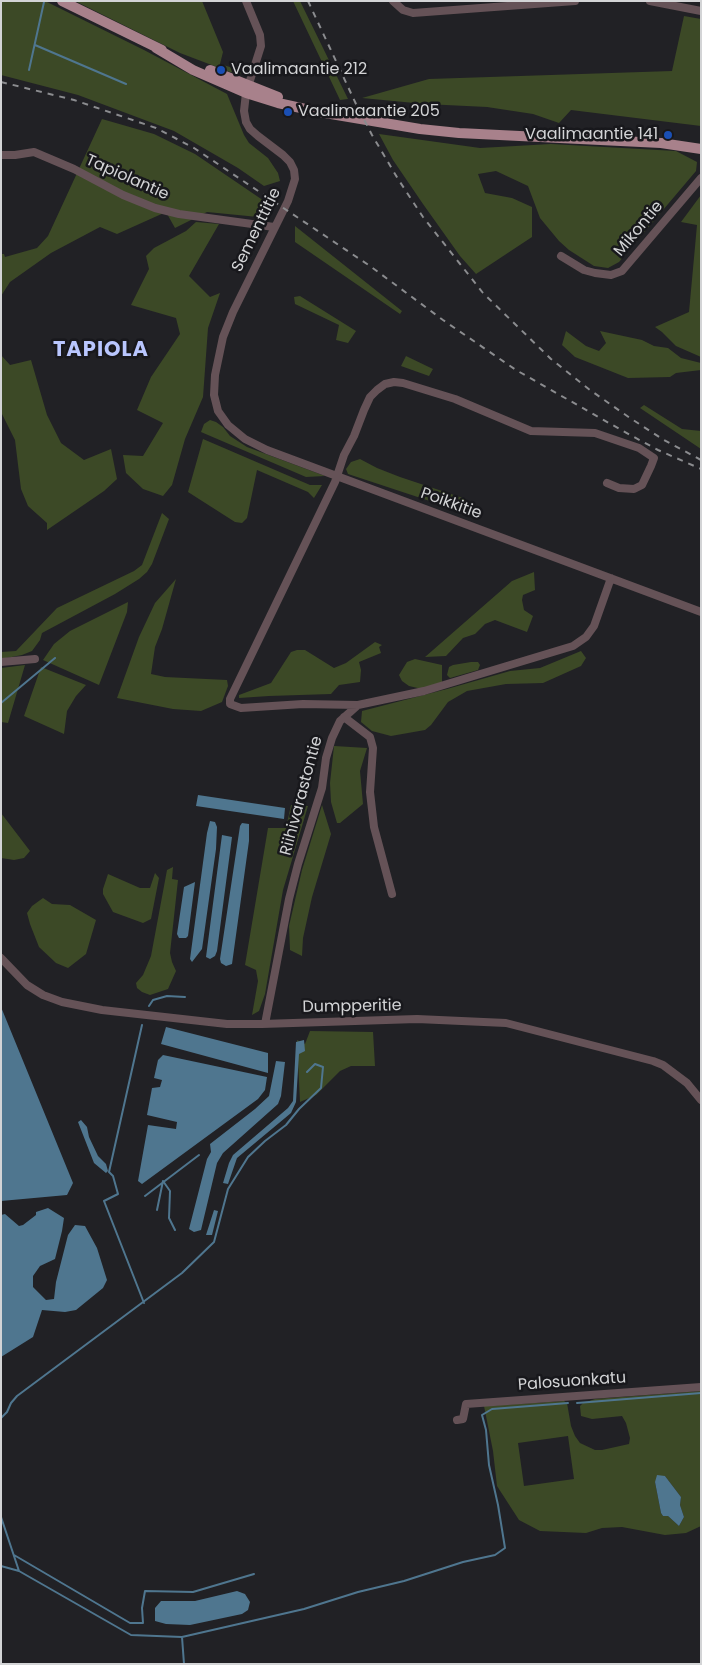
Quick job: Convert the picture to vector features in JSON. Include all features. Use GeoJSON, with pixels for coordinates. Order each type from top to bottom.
{"type":"FeatureCollection","features":[{"type":"Feature","properties":{"kind":"main road"},"geometry":{"type":"LineString","coordinates":[[62,1],[156,48],[247,89],[319,112],[420,129],[459,133],[661,143],[701,149]]}},
{"type":"Feature","properties":{"kind":"street","name":"Sementtitie"},"geometry":{"type":"LineString","coordinates":[[214,395],[215,375],[222,338],[293,190],[295,179],[294,170],[290,162],[250,129],[244,111],[247,89],[260,46],[260,35],[246,1]]}},
{"type":"Feature","properties":{"kind":"street"},"geometry":{"type":"LineString","coordinates":[[393,1],[402,10],[413,13],[575,1]]}},
{"type":"Feature","properties":{"kind":"street"},"geometry":{"type":"LineString","coordinates":[[650,1],[701,11]]}},
{"type":"Feature","properties":{"kind":"street","name":"Tapiolantie"},"geometry":{"type":"LineString","coordinates":[[1,155],[15,156],[34,152],[74,169],[123,195],[155,208],[188,215],[274,227]]}},
{"type":"Feature","properties":{"kind":"street","name":"Mikontie"},"geometry":{"type":"LineString","coordinates":[[561,256],[584,270],[595,273],[611,275],[622,271],[701,178]]}},
{"type":"Feature","properties":{"kind":"street"},"geometry":{"type":"LineString","coordinates":[[358,705],[303,704],[241,708],[230,704],[230,699],[337,476],[344,455],[370,398],[385,384],[394,382],[455,399],[531,431],[594,433],[639,448],[654,458],[642,485],[634,489],[619,488],[607,483]]}},
{"type":"Feature","properties":{"kind":"street","name":"Poikkitie"},"geometry":{"type":"LineString","coordinates":[[214,395],[218,410],[228,426],[245,439],[267,450],[701,612]]}},
{"type":"Feature","properties":{"kind":"street","name":"Riihivarastontie"},"geometry":{"type":"LineString","coordinates":[[265,1024],[289,899],[322,788],[326,758],[340,721],[358,705],[424,691],[573,646],[586,638],[594,626],[611,578]]}},
{"type":"Feature","properties":{"kind":"street"},"geometry":{"type":"LineString","coordinates":[[1,662],[26,658],[35,659]]}},
{"type":"Feature","properties":{"kind":"street"},"geometry":{"type":"LineString","coordinates":[[344,717],[370,737],[373,748],[370,792],[372,818],[392,894]]}},
{"type":"Feature","properties":{"kind":"street","name":"Dumpperitie"},"geometry":{"type":"LineString","coordinates":[[1,958],[27,985],[43,995],[62,1002],[102,1010],[227,1024],[417,1020],[506,1023],[531,1028],[653,1061],[662,1065],[687,1083],[701,1100]]}},
{"type":"Feature","properties":{"kind":"street","name":"Palosuonkatu"},"geometry":{"type":"LineString","coordinates":[[457,1420],[463,1419],[466,1404],[701,1386]]}},
{"type":"Feature","properties":{"kind":"green space"},"geometry":{"type":"Polygon","coordinates":[[[1,1],[45,1],[227,94],[244,135],[249,143],[268,158],[278,173],[280,181],[264,186],[238,168],[174,131],[78,95],[1,75],[1,1]]]}},
{"type":"Feature","properties":{"kind":"green space"},"geometry":{"type":"Polygon","coordinates":[[[75,1],[202,1],[223,52],[220,64],[246,72],[244,74],[230,72],[180,53],[75,1]]]}},
{"type":"Feature","properties":{"kind":"green space"},"geometry":{"type":"Polygon","coordinates":[[[293,1],[300,1],[348,99],[340,100],[293,1]]]}},
{"type":"Feature","properties":{"kind":"green space"},"geometry":{"type":"Polygon","coordinates":[[[684,16],[701,19],[701,126],[571,110],[559,123],[533,114],[487,107],[362,98],[429,79],[672,71],[684,16]]]}},
{"type":"Feature","properties":{"kind":"green space"},"geometry":{"type":"Polygon","coordinates":[[[102,119],[154,134],[195,154],[270,205],[258,217],[207,212],[175,228],[166,212],[117,234],[100,227],[51,253],[10,282],[1,296],[1,254],[4,254],[5,257],[37,248],[48,236],[102,119]]]}},
{"type":"Feature","properties":{"kind":"green space"},"geometry":{"type":"Polygon","coordinates":[[[379,134],[480,148],[551,144],[676,151],[697,162],[696,171],[619,262],[608,268],[594,266],[569,250],[559,241],[540,218],[528,186],[496,171],[478,174],[485,193],[512,198],[532,207],[532,237],[476,274],[460,256],[423,204],[393,160],[379,134]]]}},
{"type":"Feature","properties":{"kind":"green space"},"geometry":{"type":"Polygon","coordinates":[[[701,195],[701,357],[676,346],[655,327],[689,312],[697,225],[681,222],[701,195]]]}},
{"type":"Feature","properties":{"kind":"green space"},"geometry":{"type":"Polygon","coordinates":[[[196,222],[219,224],[189,276],[210,297],[220,293],[208,328],[203,397],[185,439],[172,485],[163,496],[143,489],[126,473],[123,455],[143,456],[163,423],[137,410],[151,377],[180,334],[176,318],[131,305],[149,269],[146,256],[154,248],[186,231],[196,222]]]}},
{"type":"Feature","properties":{"kind":"green space"},"geometry":{"type":"Polygon","coordinates":[[[295,226],[402,311],[400,314],[295,242],[295,226]]]}},
{"type":"Feature","properties":{"kind":"green space"},"geometry":{"type":"Polygon","coordinates":[[[300,296],[356,331],[348,343],[336,340],[339,325],[295,304],[294,297],[300,296]]]}},
{"type":"Feature","properties":{"kind":"green space"},"geometry":{"type":"Polygon","coordinates":[[[566,331],[586,346],[599,351],[606,343],[600,331],[642,340],[654,346],[668,348],[681,358],[701,363],[701,370],[676,373],[670,377],[628,378],[575,357],[562,345],[566,331]]]}},
{"type":"Feature","properties":{"kind":"green space"},"geometry":{"type":"Polygon","coordinates":[[[1,355],[10,365],[31,360],[47,415],[61,443],[84,460],[111,449],[117,479],[104,491],[47,530],[47,523],[28,506],[21,489],[15,440],[1,412],[1,355]]]}},
{"type":"Feature","properties":{"kind":"green space"},"geometry":{"type":"Polygon","coordinates":[[[406,356],[433,369],[429,376],[401,366],[406,356]]]}},
{"type":"Feature","properties":{"kind":"green space"},"geometry":{"type":"Polygon","coordinates":[[[644,405],[682,429],[701,431],[701,449],[640,408],[644,405]]]}},
{"type":"Feature","properties":{"kind":"green space"},"geometry":{"type":"Polygon","coordinates":[[[210,420],[223,427],[230,436],[247,447],[325,476],[306,477],[201,432],[204,424],[210,420]]]}},
{"type":"Feature","properties":{"kind":"green space"},"geometry":{"type":"Polygon","coordinates":[[[203,439],[310,485],[322,485],[314,498],[308,492],[257,470],[247,518],[242,523],[235,522],[188,492],[203,439]]]}},
{"type":"Feature","properties":{"kind":"green space"},"geometry":{"type":"Polygon","coordinates":[[[360,459],[400,477],[466,499],[460,511],[348,474],[346,469],[351,462],[360,459]]]}},
{"type":"Feature","properties":{"kind":"green space"},"geometry":{"type":"Polygon","coordinates":[[[162,513],[169,519],[152,564],[147,572],[115,594],[42,633],[40,640],[32,651],[1,659],[1,652],[16,651],[57,608],[134,571],[142,565],[162,513]]]}},
{"type":"Feature","properties":{"kind":"green space"},"geometry":{"type":"Polygon","coordinates":[[[534,572],[535,590],[523,595],[522,600],[524,610],[533,616],[527,632],[495,620],[485,624],[475,634],[463,638],[446,656],[425,657],[512,581],[534,572]]]}},
{"type":"Feature","properties":{"kind":"green space"},"geometry":{"type":"Polygon","coordinates":[[[176,579],[155,647],[151,674],[165,677],[227,680],[228,686],[222,702],[201,711],[173,709],[117,698],[139,637],[155,603],[176,579]]]}},
{"type":"Feature","properties":{"kind":"green space"},"geometry":{"type":"Polygon","coordinates":[[[128,602],[127,612],[99,685],[43,660],[54,644],[70,631],[128,602]]]}},
{"type":"Feature","properties":{"kind":"green space"},"geometry":{"type":"Polygon","coordinates":[[[375,642],[382,645],[379,647],[381,653],[359,662],[361,670],[360,682],[339,685],[331,694],[239,698],[239,695],[271,683],[291,652],[305,650],[334,668],[346,663],[375,642]]]}},
{"type":"Feature","properties":{"kind":"green space"},"geometry":{"type":"Polygon","coordinates":[[[581,651],[586,658],[581,666],[543,683],[506,684],[467,691],[448,702],[425,730],[391,736],[372,731],[361,722],[362,711],[510,671],[540,668],[581,651]]]}},
{"type":"Feature","properties":{"kind":"green space"},"geometry":{"type":"Polygon","coordinates":[[[415,659],[442,665],[442,682],[422,689],[409,686],[402,681],[399,675],[407,662],[415,659]]]}},
{"type":"Feature","properties":{"kind":"green space"},"geometry":{"type":"Polygon","coordinates":[[[478,662],[480,665],[478,670],[450,678],[447,675],[449,667],[478,662]]]}},
{"type":"Feature","properties":{"kind":"green space"},"geometry":{"type":"Polygon","coordinates":[[[25,665],[8,723],[1,722],[1,668],[25,665]]]}},
{"type":"Feature","properties":{"kind":"green space"},"geometry":{"type":"Polygon","coordinates":[[[41,667],[86,685],[76,696],[67,711],[64,734],[24,716],[41,667]]]}},
{"type":"Feature","properties":{"kind":"green space"},"geometry":{"type":"Polygon","coordinates":[[[334,746],[367,748],[360,771],[363,804],[340,823],[337,823],[331,802],[330,783],[334,746]]]}},
{"type":"Feature","properties":{"kind":"green space"},"geometry":{"type":"Polygon","coordinates":[[[291,805],[308,806],[283,890],[265,994],[259,1011],[252,1015],[258,981],[256,970],[245,965],[268,828],[286,828],[291,805]]]}},
{"type":"Feature","properties":{"kind":"green space"},"geometry":{"type":"Polygon","coordinates":[[[322,805],[331,834],[312,897],[303,938],[302,956],[290,950],[289,926],[302,870],[322,805]]]}},
{"type":"Feature","properties":{"kind":"green space"},"geometry":{"type":"Polygon","coordinates":[[[1,813],[30,851],[24,858],[14,860],[1,858],[1,813]]]}},
{"type":"Feature","properties":{"kind":"green space"},"geometry":{"type":"Polygon","coordinates":[[[173,867],[172,879],[178,880],[170,953],[176,971],[168,989],[150,995],[137,988],[136,983],[143,975],[151,956],[167,870],[173,867]]]}},
{"type":"Feature","properties":{"kind":"green space"},"geometry":{"type":"Polygon","coordinates":[[[155,873],[159,878],[151,919],[143,923],[113,912],[103,894],[108,874],[140,888],[150,888],[155,873]]]}},
{"type":"Feature","properties":{"kind":"green space"},"geometry":{"type":"Polygon","coordinates":[[[43,898],[52,904],[70,905],[96,920],[86,954],[68,968],[56,963],[39,947],[30,924],[27,913],[32,906],[43,898]]]}},
{"type":"Feature","properties":{"kind":"green space"},"geometry":{"type":"Polygon","coordinates":[[[310,1031],[373,1032],[375,1066],[351,1066],[340,1071],[316,1095],[300,1102],[297,1040],[305,1044],[310,1031]]]}},
{"type":"Feature","properties":{"kind":"green space"},"geometry":{"type":"Polygon","coordinates":[[[701,1391],[701,1526],[686,1533],[665,1535],[622,1527],[602,1528],[586,1533],[540,1531],[519,1520],[497,1486],[493,1451],[484,1406],[564,1401],[567,1403],[571,1426],[580,1443],[595,1450],[629,1444],[630,1438],[622,1416],[592,1419],[581,1416],[580,1406],[595,1399],[701,1391]],[[568,1436],[518,1443],[524,1486],[574,1479],[568,1436]],[[665,1476],[655,1482],[661,1513],[663,1516],[668,1516],[679,1526],[684,1517],[680,1505],[681,1497],[665,1476]]]}},
{"type":"Feature","properties":{"kind":"water"},"geometry":{"type":"Polygon","coordinates":[[[198,795],[285,808],[284,819],[196,806],[198,795]]]}},
{"type":"Feature","properties":{"kind":"water"},"geometry":{"type":"Polygon","coordinates":[[[210,821],[215,822],[217,827],[216,849],[202,949],[192,962],[190,959],[210,821]]]}},
{"type":"Feature","properties":{"kind":"water"},"geometry":{"type":"Polygon","coordinates":[[[242,823],[249,824],[249,841],[232,964],[226,966],[221,963],[220,959],[242,823]]]}},
{"type":"Feature","properties":{"kind":"water"},"geometry":{"type":"Polygon","coordinates":[[[222,835],[232,837],[217,951],[215,956],[210,959],[206,957],[222,835]]]}},
{"type":"Feature","properties":{"kind":"water"},"geometry":{"type":"Polygon","coordinates":[[[195,882],[188,936],[186,938],[179,938],[177,934],[184,887],[195,882]]]}},
{"type":"Feature","properties":{"kind":"water"},"geometry":{"type":"Polygon","coordinates":[[[1,1007],[73,1183],[67,1195],[1,1201],[1,1007]]]}},
{"type":"Feature","properties":{"kind":"water"},"geometry":{"type":"Polygon","coordinates":[[[166,1027],[268,1053],[268,1073],[161,1044],[166,1027]]]}},
{"type":"Feature","properties":{"kind":"water"},"geometry":{"type":"Polygon","coordinates":[[[304,1040],[305,1051],[299,1054],[296,1102],[291,1113],[237,1158],[228,1184],[223,1183],[233,1155],[288,1108],[293,1101],[296,1042],[304,1040]]]}},
{"type":"Feature","properties":{"kind":"water"},"geometry":{"type":"Polygon","coordinates":[[[163,1055],[267,1077],[265,1090],[258,1099],[142,1184],[138,1181],[148,1125],[176,1129],[177,1122],[147,1115],[152,1088],[160,1087],[162,1080],[154,1078],[158,1060],[163,1055]]]}},
{"type":"Feature","properties":{"kind":"water"},"geometry":{"type":"Polygon","coordinates":[[[276,1061],[285,1062],[281,1096],[278,1104],[223,1153],[217,1163],[201,1230],[194,1232],[189,1229],[207,1159],[211,1152],[210,1144],[269,1096],[276,1061]]]}},
{"type":"Feature","properties":{"kind":"water"},"geometry":{"type":"Polygon","coordinates":[[[81,1120],[87,1127],[89,1137],[98,1156],[106,1164],[108,1171],[106,1173],[94,1163],[78,1122],[81,1120]]]}},
{"type":"Feature","properties":{"kind":"water"},"geometry":{"type":"Polygon","coordinates":[[[48,1208],[64,1218],[62,1231],[55,1259],[40,1266],[33,1276],[33,1287],[46,1300],[54,1299],[56,1282],[68,1235],[75,1225],[85,1226],[97,1248],[107,1280],[103,1288],[76,1310],[65,1312],[42,1310],[33,1337],[1,1357],[1,1215],[5,1214],[19,1226],[36,1215],[36,1212],[48,1208]]]}},
{"type":"Feature","properties":{"kind":"water"},"geometry":{"type":"Polygon","coordinates":[[[214,1210],[218,1211],[212,1235],[206,1235],[214,1210]]]}},
{"type":"Feature","properties":{"kind":"water"},"geometry":{"type":"Polygon","coordinates":[[[657,1475],[665,1476],[681,1497],[680,1505],[684,1517],[679,1526],[668,1516],[663,1516],[661,1513],[655,1482],[657,1475]]]}},
{"type":"Feature","properties":{"kind":"water"},"geometry":{"type":"Polygon","coordinates":[[[237,1591],[245,1594],[250,1602],[248,1610],[242,1614],[190,1625],[166,1624],[155,1621],[155,1608],[161,1601],[195,1601],[237,1591]]]}},
{"type":"Feature","properties":{"kind":"waterway"},"geometry":{"type":"LineString","coordinates":[[29,70],[44,2]]}},
{"type":"Feature","properties":{"kind":"waterway"},"geometry":{"type":"LineString","coordinates":[[35,45],[126,84]]}},
{"type":"Feature","properties":{"kind":"waterway"},"geometry":{"type":"LineString","coordinates":[[1,703],[55,658]]}},
{"type":"Feature","properties":{"kind":"waterway"},"geometry":{"type":"LineString","coordinates":[[149,1006],[153,1000],[167,996],[185,997]]}},
{"type":"Feature","properties":{"kind":"waterway"},"geometry":{"type":"LineString","coordinates":[[142,1025],[109,1172],[113,1176],[118,1194],[104,1201],[144,1303]]}},
{"type":"Feature","properties":{"kind":"waterway"},"geometry":{"type":"LineString","coordinates":[[1,1418],[17,1396],[182,1273],[214,1242],[228,1189],[248,1157],[286,1125],[299,1109],[321,1088],[323,1067],[315,1064],[307,1072]]}},
{"type":"Feature","properties":{"kind":"waterway"},"geometry":{"type":"LineString","coordinates":[[145,1196],[199,1155]]}},
{"type":"Feature","properties":{"kind":"waterway"},"geometry":{"type":"LineString","coordinates":[[163,1181],[170,1191],[169,1218],[175,1230]]}},
{"type":"Feature","properties":{"kind":"waterway"},"geometry":{"type":"LineString","coordinates":[[157,1210],[163,1181]]}},
{"type":"Feature","properties":{"kind":"waterway"},"geometry":{"type":"LineString","coordinates":[[577,1403],[701,1393]]}},
{"type":"Feature","properties":{"kind":"waterway"},"geometry":{"type":"LineString","coordinates":[[1,1566],[19,1571],[131,1635],[182,1637],[304,1609],[463,1562],[495,1555],[505,1548],[489,1465],[486,1430],[482,1415],[492,1409],[568,1403]]}},
{"type":"Feature","properties":{"kind":"waterway"},"geometry":{"type":"LineString","coordinates":[[1,1517],[19,1571]]}},
{"type":"Feature","properties":{"kind":"waterway"},"geometry":{"type":"LineString","coordinates":[[14,1555],[130,1623],[143,1623],[142,1608],[145,1591],[193,1592],[254,1574]]}},
{"type":"Feature","properties":{"kind":"waterway"},"geometry":{"type":"LineString","coordinates":[[182,1637],[184,1664]]}},
{"type":"Feature","properties":{"kind":"railway"},"geometry":{"type":"LineString","coordinates":[[308,1],[356,104],[398,179],[423,217],[483,293],[551,359],[590,390],[664,440],[701,460]]}},
{"type":"Feature","properties":{"kind":"railway"},"geometry":{"type":"LineString","coordinates":[[1,82],[74,100],[156,128],[194,148],[370,266],[443,320],[516,370],[658,450],[701,469]]}},
{"type":"Feature","properties":{"kind":"place","name":"Vaalimaantie 212"},"geometry":{"type":"Point","coordinates":[221,70]}},
{"type":"Feature","properties":{"kind":"place","name":"Vaalimaantie 205"},"geometry":{"type":"Point","coordinates":[288,112]}},
{"type":"Feature","properties":{"kind":"place","name":"Vaalimaantie 141"},"geometry":{"type":"Point","coordinates":[668,135]}},
{"type":"Feature","properties":{"kind":"district","name":"TAPIOLA"},"geometry":{"type":"Point","coordinates":[101,351]}}]}
